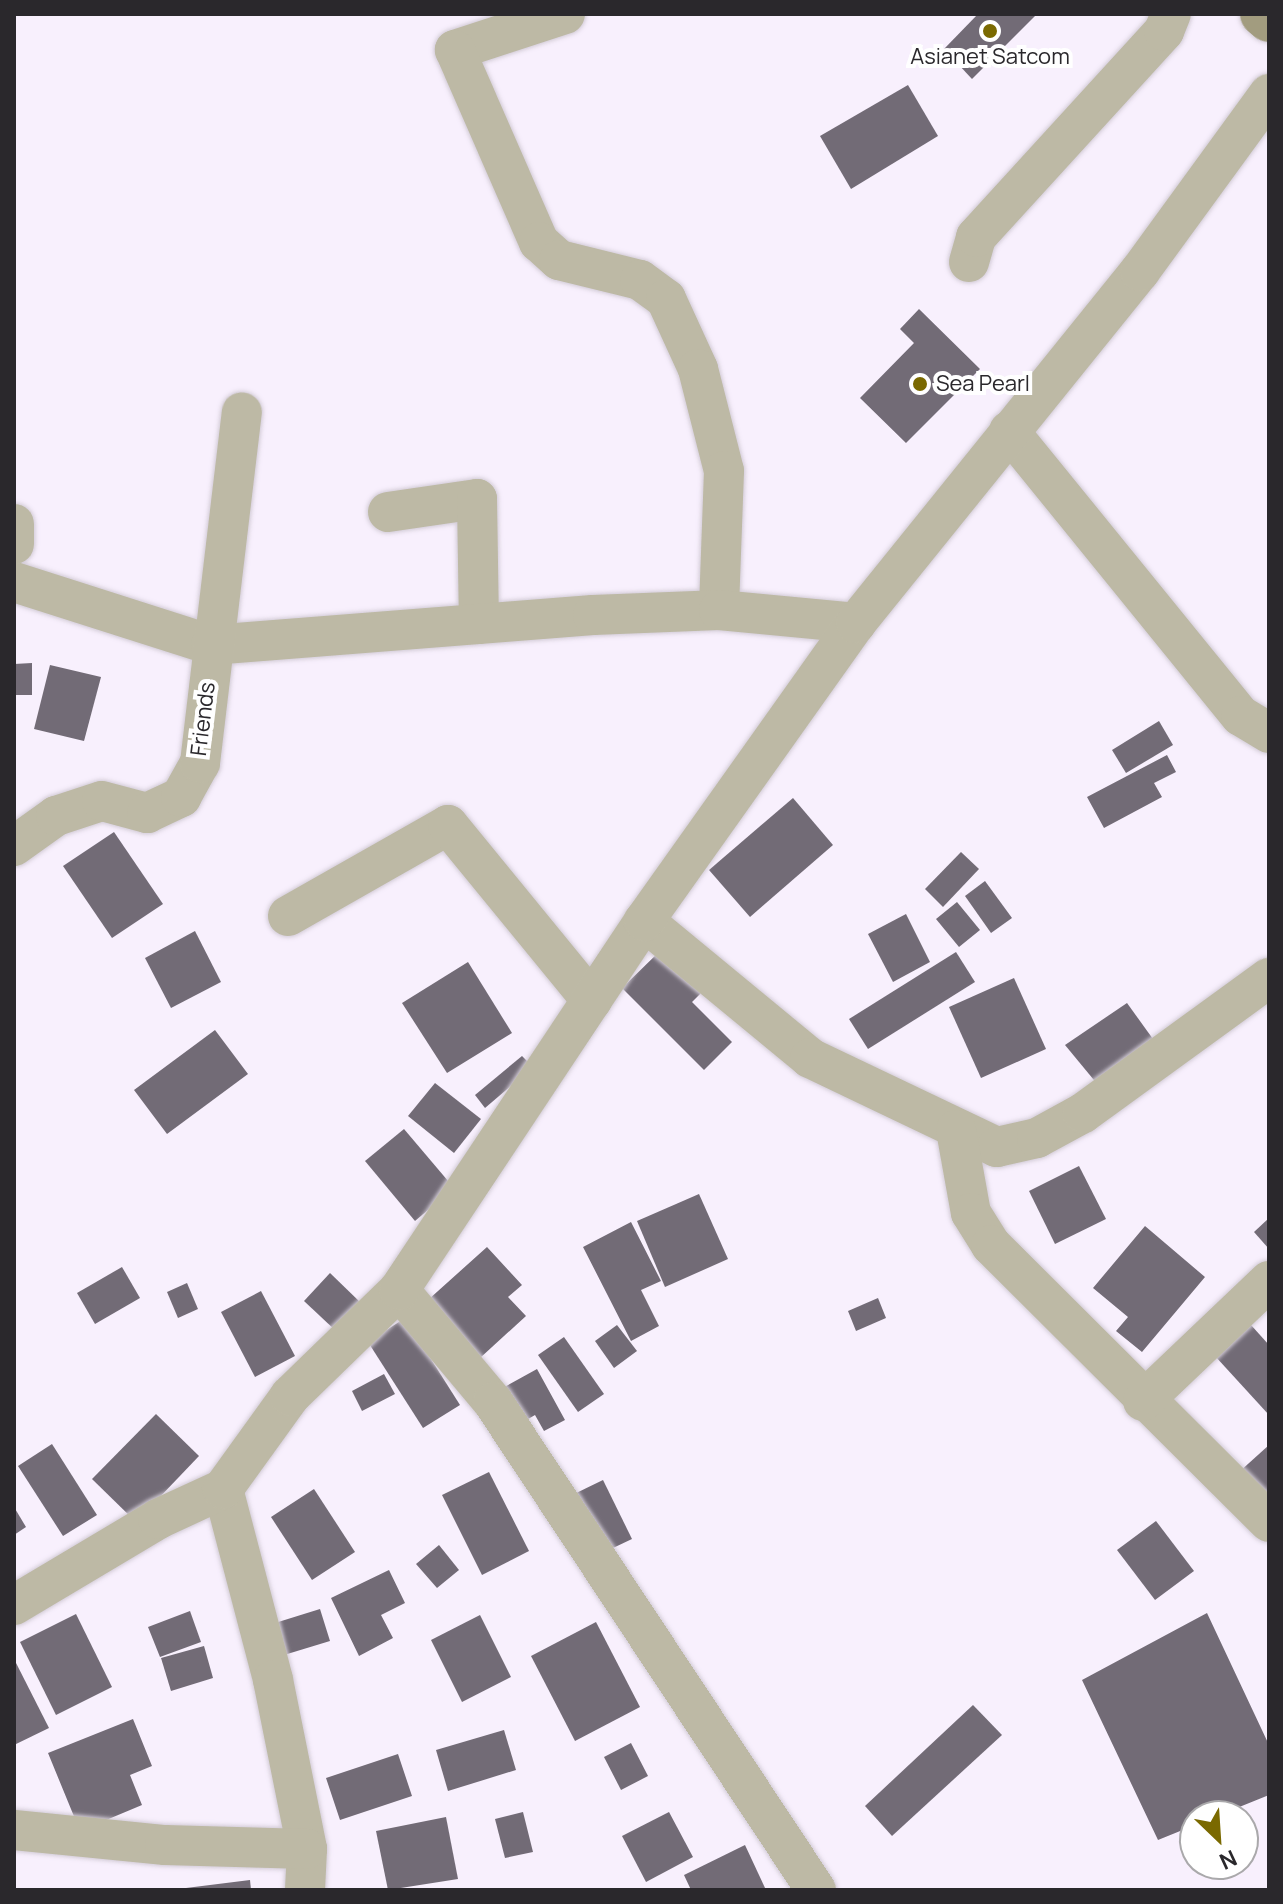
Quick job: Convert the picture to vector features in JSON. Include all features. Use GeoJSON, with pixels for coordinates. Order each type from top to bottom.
{"type":"FeatureCollection","features":[{"type":"Feature","properties":{"kind":"main road"},"geometry":{"type":"LineString","coordinates":[[1262,14],[1269,20]]}},
{"type":"Feature","properties":{"kind":"street"},"geometry":{"type":"LineString","coordinates":[[565,14],[455,50],[539,242],[559,260],[640,280],[666,299],[698,369],[724,471],[719,610]]}},
{"type":"Feature","properties":{"kind":"street"},"geometry":{"type":"LineString","coordinates":[[969,262],[976,237],[1164,31],[1171,14]]}},
{"type":"Feature","properties":{"kind":"street"},"geometry":{"type":"LineString","coordinates":[[14,1605],[158,1519],[223,1489],[290,1396],[399,1290],[644,921],[856,623],[1140,271],[1269,94]]}},
{"type":"Feature","properties":{"kind":"street","name":"Friends"},"geometry":{"type":"LineString","coordinates":[[14,846],[56,816],[102,801],[147,813],[181,797],[200,763],[211,645],[242,413]]}},
{"type":"Feature","properties":{"kind":"street"},"geometry":{"type":"LineString","coordinates":[[1009,431],[1241,716],[1269,733]]}},
{"type":"Feature","properties":{"kind":"street"},"geometry":{"type":"LineString","coordinates":[[388,512],[477,499],[479,624]]}},
{"type":"Feature","properties":{"kind":"street"},"geometry":{"type":"LineString","coordinates":[[14,524],[14,544]]}},
{"type":"Feature","properties":{"kind":"street"},"geometry":{"type":"LineString","coordinates":[[14,582],[211,645],[479,624],[719,610],[856,623]]}},
{"type":"Feature","properties":{"kind":"street"},"geometry":{"type":"LineString","coordinates":[[288,916],[448,825],[592,1001]]}},
{"type":"Feature","properties":{"kind":"street"},"geometry":{"type":"LineString","coordinates":[[644,921],[810,1058],[997,1147],[1037,1138],[1083,1113],[1269,978]]}},
{"type":"Feature","properties":{"kind":"street"},"geometry":{"type":"LineString","coordinates":[[956,1130],[971,1213],[991,1245],[1143,1401],[1269,1522]]}},
{"type":"Feature","properties":{"kind":"street"},"geometry":{"type":"LineString","coordinates":[[1143,1401],[1269,1281]]}},
{"type":"Feature","properties":{"kind":"street"},"geometry":{"type":"LineString","coordinates":[[399,1290],[493,1402],[816,1890]]}},
{"type":"Feature","properties":{"kind":"street"},"geometry":{"type":"LineString","coordinates":[[223,1489],[273,1680],[307,1849],[305,1890]]}},
{"type":"Feature","properties":{"kind":"street"},"geometry":{"type":"LineString","coordinates":[[14,1830],[165,1845],[307,1849]]}},
{"type":"Feature","properties":{"kind":"building","name":"Asianet Satcom"},"geometry":{"type":"Polygon","coordinates":[[[978,14],[1037,14],[972,79],[944,49],[978,14]]]}},
{"type":"Feature","properties":{"kind":"building"},"geometry":{"type":"Polygon","coordinates":[[[908,85],[938,136],[851,189],[820,136],[908,85]]]}},
{"type":"Feature","properties":{"kind":"building","name":"Sea Pearl"},"geometry":{"type":"Polygon","coordinates":[[[919,309],[980,369],[906,443],[860,398],[914,343],[900,329],[919,309]]]}},
{"type":"Feature","properties":{"kind":"building"},"geometry":{"type":"Polygon","coordinates":[[[32,663],[32,695],[14,695],[14,664],[32,663]]]}},
{"type":"Feature","properties":{"kind":"building"},"geometry":{"type":"Polygon","coordinates":[[[50,665],[101,677],[84,741],[34,729],[50,665]]]}},
{"type":"Feature","properties":{"kind":"building"},"geometry":{"type":"Polygon","coordinates":[[[1159,721],[1173,745],[1126,773],[1112,750],[1159,721]]]}},
{"type":"Feature","properties":{"kind":"building"},"geometry":{"type":"Polygon","coordinates":[[[1167,755],[1176,772],[1154,783],[1162,797],[1104,828],[1087,797],[1167,755]]]}},
{"type":"Feature","properties":{"kind":"building"},"geometry":{"type":"Polygon","coordinates":[[[793,798],[833,845],[750,917],[709,870],[793,798]]]}},
{"type":"Feature","properties":{"kind":"building"},"geometry":{"type":"Polygon","coordinates":[[[114,832],[163,904],[112,938],[63,866],[114,832]]]}},
{"type":"Feature","properties":{"kind":"building"},"geometry":{"type":"Polygon","coordinates":[[[961,852],[979,869],[943,907],[925,889],[961,852]]]}},
{"type":"Feature","properties":{"kind":"building"},"geometry":{"type":"Polygon","coordinates":[[[985,881],[1012,918],[991,933],[965,896],[985,881]]]}},
{"type":"Feature","properties":{"kind":"building"},"geometry":{"type":"Polygon","coordinates":[[[957,902],[980,930],[959,947],[936,919],[957,902]]]}},
{"type":"Feature","properties":{"kind":"building"},"geometry":{"type":"Polygon","coordinates":[[[906,914],[930,962],[893,982],[868,934],[906,914]]]}},
{"type":"Feature","properties":{"kind":"building"},"geometry":{"type":"Polygon","coordinates":[[[195,931],[221,982],[171,1008],[145,958],[195,931]]]}},
{"type":"Feature","properties":{"kind":"building"},"geometry":{"type":"Polygon","coordinates":[[[660,951],[701,993],[692,1002],[732,1042],[704,1070],[622,988],[660,951]]]}},
{"type":"Feature","properties":{"kind":"building"},"geometry":{"type":"Polygon","coordinates":[[[956,952],[975,982],[868,1049],[849,1019],[956,952]]]}},
{"type":"Feature","properties":{"kind":"building"},"geometry":{"type":"Polygon","coordinates":[[[468,962],[512,1033],[447,1073],[402,1003],[468,962]]]}},
{"type":"Feature","properties":{"kind":"building"},"geometry":{"type":"Polygon","coordinates":[[[1014,978],[1046,1049],[981,1078],[949,1007],[1014,978]]]}},
{"type":"Feature","properties":{"kind":"building"},"geometry":{"type":"Polygon","coordinates":[[[1127,1003],[1158,1046],[1103,1091],[1065,1045],[1127,1003]]]}},
{"type":"Feature","properties":{"kind":"building"},"geometry":{"type":"Polygon","coordinates":[[[215,1030],[248,1074],[167,1134],[134,1090],[215,1030]]]}},
{"type":"Feature","properties":{"kind":"building"},"geometry":{"type":"Polygon","coordinates":[[[522,1056],[533,1067],[485,1108],[475,1095],[522,1056]]]}},
{"type":"Feature","properties":{"kind":"building"},"geometry":{"type":"Polygon","coordinates":[[[435,1083],[481,1119],[454,1153],[408,1116],[435,1083]]]}},
{"type":"Feature","properties":{"kind":"building"},"geometry":{"type":"Polygon","coordinates":[[[404,1129],[454,1188],[415,1221],[365,1161],[404,1129]]]}},
{"type":"Feature","properties":{"kind":"building"},"geometry":{"type":"Polygon","coordinates":[[[1079,1166],[1106,1219],[1055,1244],[1029,1191],[1079,1166]]]}},
{"type":"Feature","properties":{"kind":"building"},"geometry":{"type":"Polygon","coordinates":[[[699,1194],[728,1259],[665,1287],[637,1221],[699,1194]]]}},
{"type":"Feature","properties":{"kind":"building"},"geometry":{"type":"Polygon","coordinates":[[[1269,1218],[1269,1249],[1254,1232],[1269,1218]]]}},
{"type":"Feature","properties":{"kind":"building"},"geometry":{"type":"Polygon","coordinates":[[[631,1222],[661,1281],[641,1290],[659,1326],[631,1341],[583,1247],[631,1222]]]}},
{"type":"Feature","properties":{"kind":"building"},"geometry":{"type":"Polygon","coordinates":[[[1145,1226],[1205,1277],[1142,1352],[1116,1331],[1128,1317],[1093,1288],[1145,1226]]]}},
{"type":"Feature","properties":{"kind":"building"},"geometry":{"type":"Polygon","coordinates":[[[487,1247],[522,1285],[508,1297],[526,1316],[480,1358],[428,1300],[487,1247]]]}},
{"type":"Feature","properties":{"kind":"building"},"geometry":{"type":"Polygon","coordinates":[[[122,1267],[140,1298],[95,1324],[77,1293],[122,1267]]]}},
{"type":"Feature","properties":{"kind":"building"},"geometry":{"type":"Polygon","coordinates":[[[330,1273],[362,1304],[336,1331],[304,1301],[330,1273]]]}},
{"type":"Feature","properties":{"kind":"building"},"geometry":{"type":"Polygon","coordinates":[[[187,1283],[198,1309],[178,1318],[167,1292],[187,1283]]]}},
{"type":"Feature","properties":{"kind":"building"},"geometry":{"type":"Polygon","coordinates":[[[261,1291],[295,1356],[255,1377],[221,1312],[261,1291]]]}},
{"type":"Feature","properties":{"kind":"building"},"geometry":{"type":"Polygon","coordinates":[[[878,1298],[886,1318],[856,1331],[848,1311],[878,1298]]]}},
{"type":"Feature","properties":{"kind":"building"},"geometry":{"type":"Polygon","coordinates":[[[405,1318],[460,1405],[423,1428],[368,1342],[405,1318]]]}},
{"type":"Feature","properties":{"kind":"building"},"geometry":{"type":"Polygon","coordinates":[[[617,1325],[637,1351],[614,1368],[595,1341],[617,1325]]]}},
{"type":"Feature","properties":{"kind":"building"},"geometry":{"type":"Polygon","coordinates":[[[1251,1325],[1269,1345],[1269,1415],[1215,1356],[1251,1325]]]}},
{"type":"Feature","properties":{"kind":"building"},"geometry":{"type":"Polygon","coordinates":[[[564,1337],[604,1394],[578,1412],[538,1355],[564,1337]]]}},
{"type":"Feature","properties":{"kind":"building"},"geometry":{"type":"Polygon","coordinates":[[[537,1369],[565,1420],[544,1431],[535,1415],[511,1429],[492,1394],[537,1369]]]}},
{"type":"Feature","properties":{"kind":"building"},"geometry":{"type":"Polygon","coordinates":[[[384,1374],[395,1394],[362,1411],[352,1391],[384,1374]]]}},
{"type":"Feature","properties":{"kind":"building"},"geometry":{"type":"Polygon","coordinates":[[[156,1414],[199,1456],[136,1522],[92,1479],[156,1414]]]}},
{"type":"Feature","properties":{"kind":"building"},"geometry":{"type":"Polygon","coordinates":[[[52,1444],[97,1515],[63,1536],[18,1466],[52,1444]]]}},
{"type":"Feature","properties":{"kind":"building"},"geometry":{"type":"Polygon","coordinates":[[[1269,1445],[1269,1506],[1238,1473],[1269,1445]]]}},
{"type":"Feature","properties":{"kind":"building"},"geometry":{"type":"Polygon","coordinates":[[[489,1472],[529,1551],[482,1575],[442,1495],[489,1472]]]}},
{"type":"Feature","properties":{"kind":"building"},"geometry":{"type":"Polygon","coordinates":[[[603,1480],[632,1539],[596,1556],[568,1497],[603,1480]]]}},
{"type":"Feature","properties":{"kind":"building"},"geometry":{"type":"Polygon","coordinates":[[[314,1489],[355,1552],[312,1580],[271,1517],[314,1489]]]}},
{"type":"Feature","properties":{"kind":"building"},"geometry":{"type":"Polygon","coordinates":[[[14,1507],[26,1527],[14,1535],[14,1507]]]}},
{"type":"Feature","properties":{"kind":"building"},"geometry":{"type":"Polygon","coordinates":[[[1156,1521],[1194,1571],[1155,1600],[1117,1550],[1156,1521]]]}},
{"type":"Feature","properties":{"kind":"building"},"geometry":{"type":"Polygon","coordinates":[[[439,1545],[459,1570],[437,1588],[416,1564],[439,1545]]]}},
{"type":"Feature","properties":{"kind":"building"},"geometry":{"type":"Polygon","coordinates":[[[389,1570],[405,1603],[381,1615],[393,1638],[359,1656],[331,1598],[389,1570]]]}},
{"type":"Feature","properties":{"kind":"building"},"geometry":{"type":"Polygon","coordinates":[[[320,1609],[330,1641],[284,1655],[275,1623],[320,1609]]]}},
{"type":"Feature","properties":{"kind":"building"},"geometry":{"type":"Polygon","coordinates":[[[190,1611],[201,1642],[160,1657],[148,1627],[190,1611]]]}},
{"type":"Feature","properties":{"kind":"building"},"geometry":{"type":"Polygon","coordinates":[[[1207,1613],[1269,1745],[1269,1795],[1257,1800],[1179,1800],[1179,1831],[1158,1840],[1082,1680],[1207,1613]]]}},
{"type":"Feature","properties":{"kind":"building"},"geometry":{"type":"Polygon","coordinates":[[[76,1614],[112,1687],[56,1715],[20,1642],[76,1614]]]}},
{"type":"Feature","properties":{"kind":"building"},"geometry":{"type":"Polygon","coordinates":[[[480,1615],[511,1677],[462,1702],[431,1640],[480,1615]]]}},
{"type":"Feature","properties":{"kind":"building"},"geometry":{"type":"Polygon","coordinates":[[[596,1622],[640,1707],[575,1741],[531,1656],[596,1622]]]}},
{"type":"Feature","properties":{"kind":"building"},"geometry":{"type":"Polygon","coordinates":[[[204,1646],[213,1678],[171,1691],[161,1658],[204,1646]]]}},
{"type":"Feature","properties":{"kind":"building"},"geometry":{"type":"Polygon","coordinates":[[[14,1659],[49,1728],[14,1745],[14,1659]]]}},
{"type":"Feature","properties":{"kind":"building"},"geometry":{"type":"Polygon","coordinates":[[[973,1705],[1002,1735],[892,1836],[865,1806],[973,1705]]]}},
{"type":"Feature","properties":{"kind":"building"},"geometry":{"type":"Polygon","coordinates":[[[133,1719],[152,1766],[130,1775],[142,1805],[80,1831],[48,1753],[133,1719]]]}},
{"type":"Feature","properties":{"kind":"building"},"geometry":{"type":"Polygon","coordinates":[[[504,1730],[516,1770],[448,1791],[436,1750],[504,1730]]]}},
{"type":"Feature","properties":{"kind":"building"},"geometry":{"type":"Polygon","coordinates":[[[631,1743],[648,1776],[621,1790],[604,1757],[631,1743]]]}},
{"type":"Feature","properties":{"kind":"building"},"geometry":{"type":"Polygon","coordinates":[[[398,1754],[412,1796],[340,1820],[326,1778],[398,1754]]]}},
{"type":"Feature","properties":{"kind":"building"},"geometry":{"type":"Polygon","coordinates":[[[523,1812],[533,1852],[505,1858],[495,1819],[523,1812]]]}},
{"type":"Feature","properties":{"kind":"building"},"geometry":{"type":"Polygon","coordinates":[[[669,1812],[693,1857],[646,1882],[622,1836],[669,1812]]]}},
{"type":"Feature","properties":{"kind":"building"},"geometry":{"type":"Polygon","coordinates":[[[446,1817],[458,1879],[388,1890],[376,1831],[446,1817]]]}},
{"type":"Feature","properties":{"kind":"building"},"geometry":{"type":"Polygon","coordinates":[[[745,1845],[766,1890],[691,1890],[684,1875],[745,1845]]]}},
{"type":"Feature","properties":{"kind":"building"},"geometry":{"type":"Polygon","coordinates":[[[250,1880],[251,1890],[186,1890],[186,1888],[250,1880]]]}},
{"type":"Feature","properties":{"kind":"place","name":"Asianet Satcom"},"geometry":{"type":"Point","coordinates":[990,31]}},
{"type":"Feature","properties":{"kind":"place","name":"Sea Pearl"},"geometry":{"type":"Point","coordinates":[920,384]}}]}
